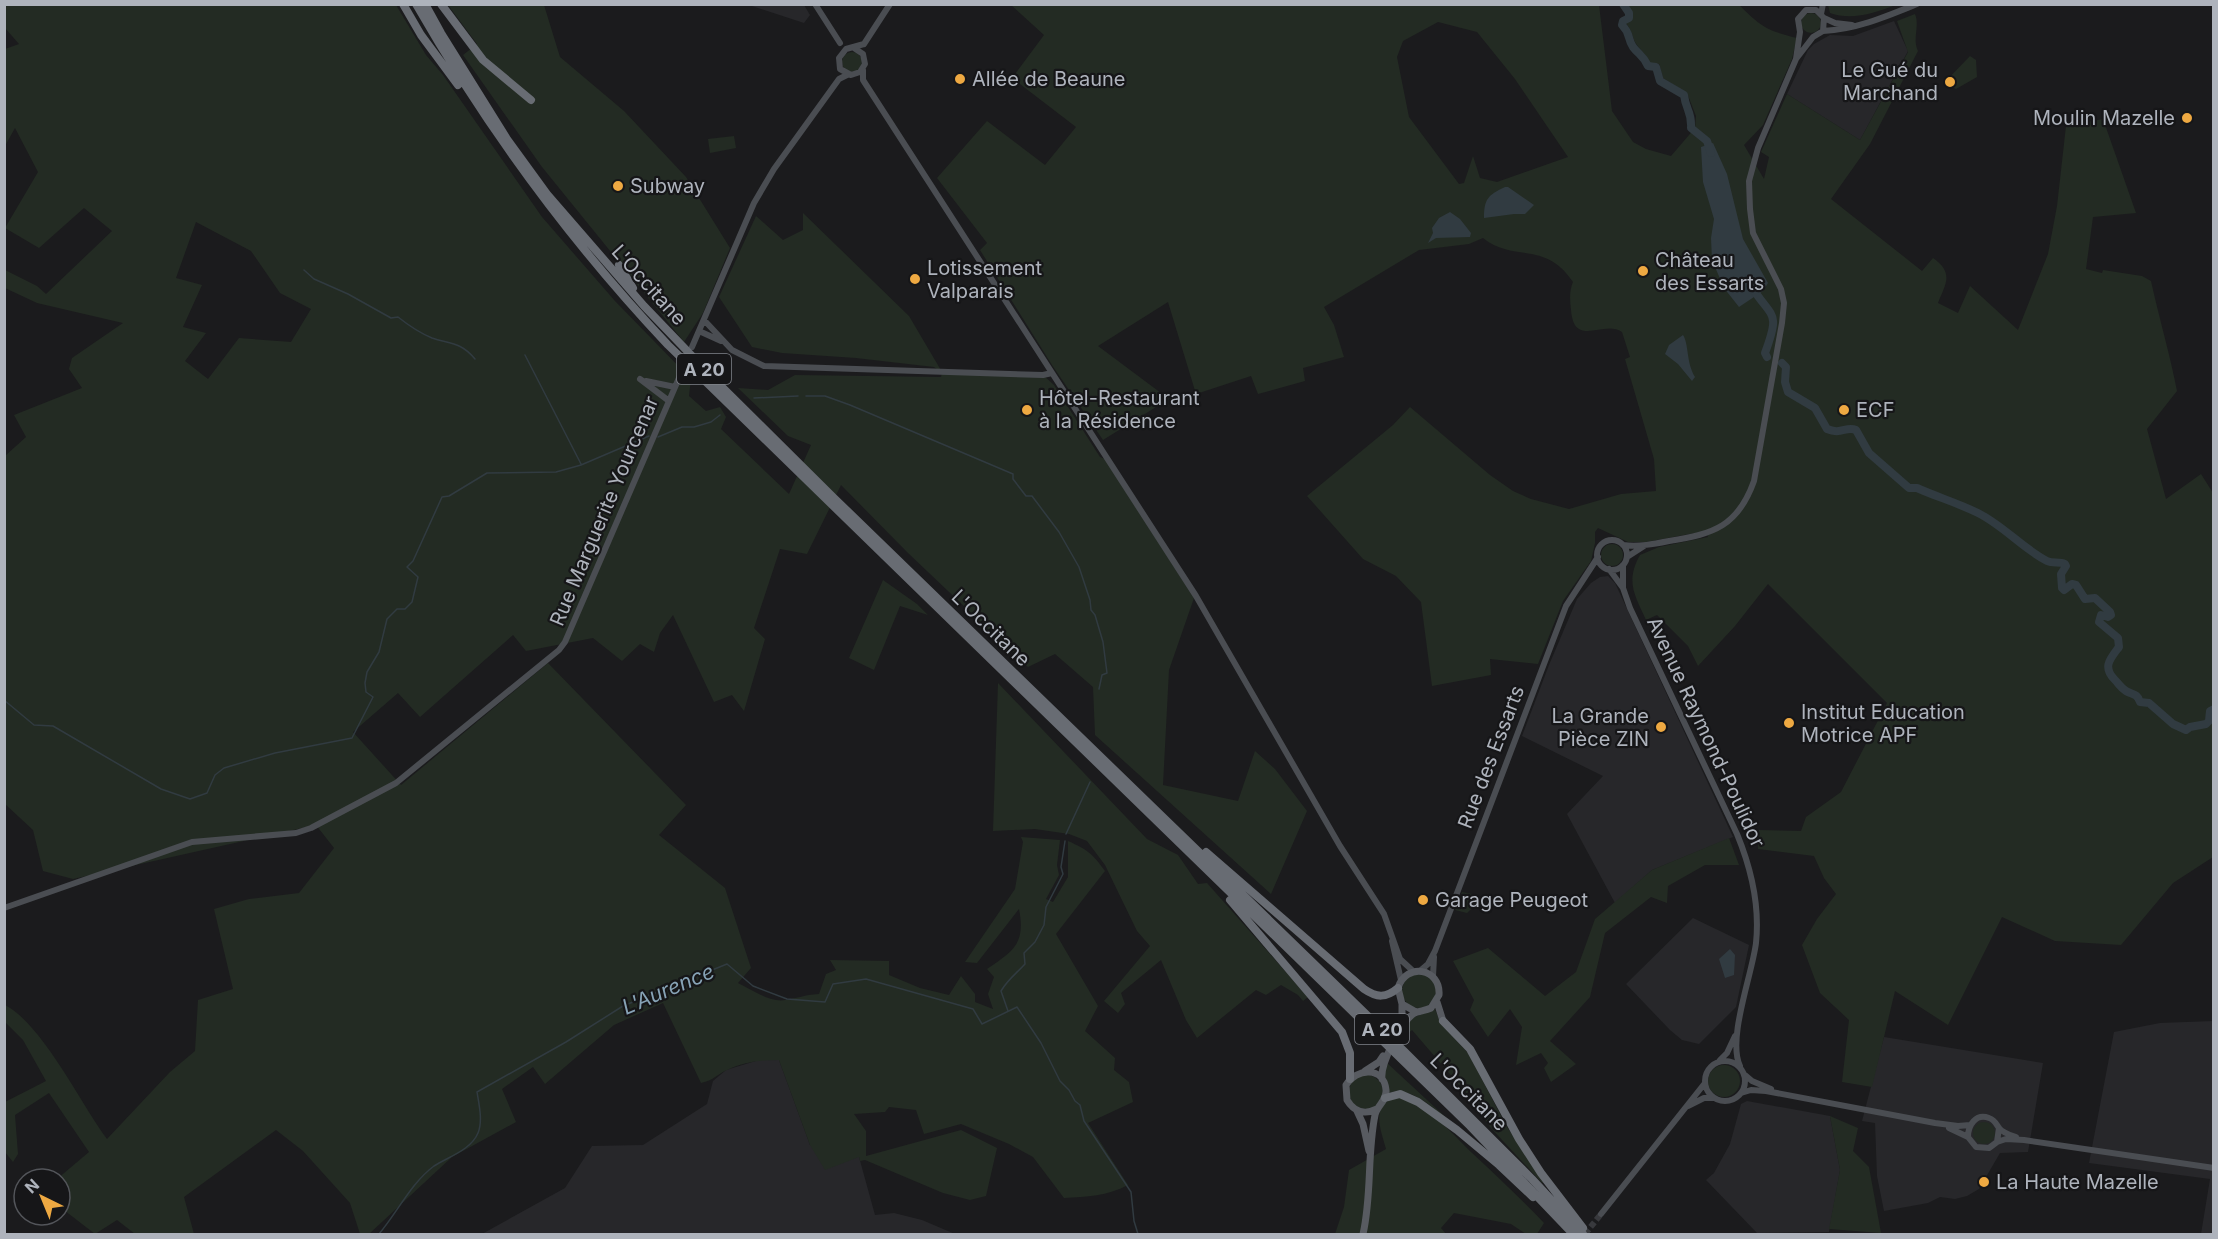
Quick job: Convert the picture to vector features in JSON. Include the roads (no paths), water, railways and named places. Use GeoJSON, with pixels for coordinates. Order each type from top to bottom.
{"type":"FeatureCollection","features":[{"type":"Feature","properties":{"kind":"highway"},"geometry":{"type":"LineString","coordinates":[[403,4],[421,35],[481,119],[486,120]]}},
{"type":"Feature","properties":{"kind":"highway","name":"L'Occitane"},"geometry":{"type":"LineString","coordinates":[[416,4],[486,120],[558,219],[618,291],[668,345],[1470,1126],[1573,1234]]}},
{"type":"Feature","properties":{"kind":"highway","name":"L'Occitane"},"geometry":{"type":"LineString","coordinates":[[425,4],[480,97],[548,194],[637,299],[842,506],[1533,1179],[1582,1234]]}},
{"type":"Feature","properties":{"kind":"highway"},"geometry":{"type":"LineString","coordinates":[[441,4],[483,60],[531,100]]}},
{"type":"Feature","properties":{"kind":"highway"},"geometry":{"type":"LineString","coordinates":[[619,265],[672,336]]}},
{"type":"Feature","properties":{"kind":"highway"},"geometry":{"type":"LineString","coordinates":[[1176,829],[1364,989],[1380,996],[1389,994],[1400,984]]}},
{"type":"Feature","properties":{"kind":"highway"},"geometry":{"type":"LineString","coordinates":[[1211,875],[1342,1032],[1350,1053],[1352,1066],[1350,1079]]}},
{"type":"Feature","properties":{"kind":"highway"},"geometry":{"type":"LineString","coordinates":[[1443,1021],[1470,1049],[1519,1139],[1587,1234]]}},
{"type":"Feature","properties":{"kind":"highway"},"geometry":{"type":"LineString","coordinates":[[1385,1098],[1400,1094],[1418,1102],[1457,1130],[1499,1165],[1559,1223],[1567,1227]]}},
{"type":"Feature","properties":{"kind":"main road"},"geometry":{"type":"LineString","coordinates":[[692,347],[754,203],[774,169],[839,79],[840,43],[815,4]]}},
{"type":"Feature","properties":{"kind":"main road"},"geometry":{"type":"LineString","coordinates":[[890,4],[864,44],[863,80],[1196,596],[1340,846],[1384,914],[1400,959],[1417,971],[1433,976]]}},
{"type":"Feature","properties":{"kind":"main road"},"geometry":{"type":"LineString","coordinates":[[1823,4],[1823,31]]}},
{"type":"Feature","properties":{"kind":"main road"},"geometry":{"type":"LineString","coordinates":[[1607,569],[1600,564],[1598,557],[1598,551],[1605,542],[1616,541],[1644,546],[1692,538],[1729,522],[1745,504],[1754,481],[1784,303],[1775,273],[1753,233],[1749,181],[1758,148],[1796,59],[1813,37],[1823,31],[1869,24],[1917,4]]}},
{"type":"Feature","properties":{"kind":"main road"},"geometry":{"type":"LineString","coordinates":[[1796,59],[1800,32],[1798,19],[1803,12],[1812,7],[1835,23],[1857,26]]}},
{"type":"Feature","properties":{"kind":"main road"},"geometry":{"type":"LineString","coordinates":[[1800,32],[1813,37]]}},
{"type":"Feature","properties":{"kind":"main road"},"geometry":{"type":"LineString","coordinates":[[840,43],[863,54]]}},
{"type":"Feature","properties":{"kind":"main road"},"geometry":{"type":"LineString","coordinates":[[840,54],[864,44]]}},
{"type":"Feature","properties":{"kind":"main road"},"geometry":{"type":"LineString","coordinates":[[840,69],[863,80]]}},
{"type":"Feature","properties":{"kind":"main road"},"geometry":{"type":"LineString","coordinates":[[839,79],[862,70]]}},
{"type":"Feature","properties":{"kind":"main road"},"geometry":{"type":"LineString","coordinates":[[704,320],[732,350],[748,359],[774,367],[1010,374],[1052,373]]}},
{"type":"Feature","properties":{"kind":"main road"},"geometry":{"type":"LineString","coordinates":[[699,331],[722,341]]}},
{"type":"Feature","properties":{"kind":"main road","name":"Rue Marguerite Yourcenar"},"geometry":{"type":"LineString","coordinates":[[4,908],[192,842],[296,833],[311,828],[396,783],[559,650],[565,642],[682,371]]}},
{"type":"Feature","properties":{"kind":"main road"},"geometry":{"type":"LineString","coordinates":[[669,401],[640,379],[675,387]]}},
{"type":"Feature","properties":{"kind":"main road"},"geometry":{"type":"LineString","coordinates":[[1623,544],[1627,557]]}},
{"type":"Feature","properties":{"kind":"main road"},"geometry":{"type":"LineString","coordinates":[[1586,578],[1607,569],[1616,569],[1623,565],[1627,557],[1644,546]]}},
{"type":"Feature","properties":{"kind":"main road","name":"Rue des Essarts"},"geometry":{"type":"LineString","coordinates":[[1435,951],[1566,606],[1598,557]]}},
{"type":"Feature","properties":{"kind":"main road","name":"Avenue Raymond-Poulidor"},"geometry":{"type":"LineString","coordinates":[[1623,565],[1623,588],[1630,608],[1737,834],[1749,866],[1755,897],[1756,943],[1737,1032],[1735,1049],[1740,1066]]}},
{"type":"Feature","properties":{"kind":"main road","name":"Avenue Raymond-Poulidor"},"geometry":{"type":"LineString","coordinates":[[1607,569],[1623,588]]}},
{"type":"Feature","properties":{"kind":"main road"},"geometry":{"type":"LineString","coordinates":[[1391,931],[1402,1004],[1399,1029]]}},
{"type":"Feature","properties":{"kind":"main road"},"geometry":{"type":"LineString","coordinates":[[1400,984],[1417,971],[1435,951]]}},
{"type":"Feature","properties":{"kind":"main road"},"geometry":{"type":"LineString","coordinates":[[1435,951],[1433,976],[1440,990],[1437,1002],[1443,1021]]}},
{"type":"Feature","properties":{"kind":"main road"},"geometry":{"type":"LineString","coordinates":[[1363,1234],[1377,1109],[1385,1098],[1386,1091],[1382,1079],[1383,1060],[1399,1029],[1407,1019],[1416,1012],[1426,1011],[1437,1002]]}},
{"type":"Feature","properties":{"kind":"main road"},"geometry":{"type":"LineString","coordinates":[[1402,1004],[1416,1012]]}},
{"type":"Feature","properties":{"kind":"main road","name":"Avenue Raymond-Poulidor"},"geometry":{"type":"LineString","coordinates":[[1719,1061],[1727,1053],[1737,1032]]}},
{"type":"Feature","properties":{"kind":"main road"},"geometry":{"type":"LineString","coordinates":[[1377,1109],[1364,1113],[1349,1105],[1345,1096],[1346,1085],[1357,1073],[1383,1060]]}},
{"type":"Feature","properties":{"kind":"main road"},"geometry":{"type":"LineString","coordinates":[[1713,1098],[1704,1083],[1705,1074],[1709,1067],[1719,1061],[1728,1060],[1740,1066],[1745,1076],[1745,1085],[1741,1094]]}},
{"type":"Feature","properties":{"kind":"main road"},"geometry":{"type":"LineString","coordinates":[[1365,1071],[1382,1079]]}},
{"type":"Feature","properties":{"kind":"main road"},"geometry":{"type":"LineString","coordinates":[[1745,1076],[1765,1087],[1789,1094]]}},
{"type":"Feature","properties":{"kind":"main road"},"geometry":{"type":"LineString","coordinates":[[1601,1214],[1704,1083]]}},
{"type":"Feature","properties":{"kind":"main road"},"geometry":{"type":"LineString","coordinates":[[1687,1106],[1704,1098],[1730,1100],[1756,1089],[1935,1123],[1961,1132],[1981,1149],[1989,1148],[2006,1139],[2024,1140],[2214,1168]]}},
{"type":"Feature","properties":{"kind":"main road"},"geometry":{"type":"LineString","coordinates":[[1357,1111],[1363,1125],[1370,1159]]}},
{"type":"Feature","properties":{"kind":"main road"},"geometry":{"type":"LineString","coordinates":[[1968,1137],[1970,1125],[1978,1118],[1985,1117],[1993,1120],[2007,1134],[2024,1140]]}},
{"type":"Feature","properties":{"kind":"main road"},"geometry":{"type":"LineString","coordinates":[[1935,1123],[1970,1125]]}},
{"type":"Feature","properties":{"kind":"main road"},"geometry":{"type":"LineString","coordinates":[[1997,1142],[1999,1128]]}},
{"type":"Feature","properties":{"kind":"waterway"},"geometry":{"type":"LineString","coordinates":[[1623,4],[1629,13],[1629,18],[1623,21],[1622,25],[1633,47],[1648,66],[1656,67],[1660,81],[1684,95],[1691,118],[1691,128],[1707,141],[1711,153]]}},
{"type":"Feature","properties":{"kind":"waterway"},"geometry":{"type":"LineString","coordinates":[[304,270],[314,279],[348,294],[391,318],[398,317],[414,329],[432,338],[460,346],[475,359]]}},
{"type":"Feature","properties":{"kind":"waterway"},"geometry":{"type":"LineString","coordinates":[[1751,286],[1772,316],[1773,329],[1765,353],[1767,357]]}},
{"type":"Feature","properties":{"kind":"waterway"},"geometry":{"type":"LineString","coordinates":[[525,355],[581,464]]}},
{"type":"Feature","properties":{"kind":"waterway"},"geometry":{"type":"LineString","coordinates":[[1782,363],[1786,367],[1785,382],[1788,392],[1815,408],[1827,429],[1856,430],[1869,453],[1909,488],[1917,488],[1978,513],[2038,556],[2049,562],[2065,564],[2061,574],[2062,588],[2064,590],[2072,584],[2076,585],[2085,599],[2095,598],[2110,612],[2111,615],[2108,617],[2101,615],[2099,622],[2118,638],[2119,647],[2110,659],[2108,667],[2111,675],[2124,690],[2136,696],[2140,702],[2149,703],[2173,724],[2186,730],[2206,724],[2209,721],[2210,711],[2214,709]]}},
{"type":"Feature","properties":{"kind":"waterway"},"geometry":{"type":"LineString","coordinates":[[754,398],[798,396]]}},
{"type":"Feature","properties":{"kind":"waterway"},"geometry":{"type":"LineString","coordinates":[[806,396],[825,396],[850,405],[1013,474],[1013,479],[1026,496],[1032,496],[1059,532],[1079,567],[1103,642],[1107,673],[1102,675],[1099,689]]}},
{"type":"Feature","properties":{"kind":"waterway"},"geometry":{"type":"LineString","coordinates":[[658,437],[682,427],[694,427],[711,422],[720,415]]}},
{"type":"Feature","properties":{"kind":"waterway"},"geometry":{"type":"LineString","coordinates":[[4,700],[34,725],[53,726],[161,789],[190,799],[207,793],[215,775],[224,768],[275,753],[352,738],[373,697],[366,692],[367,672],[379,652],[387,619],[397,609],[405,609],[412,602],[418,577],[407,567],[413,561],[442,497],[449,496],[487,473],[556,472],[581,465],[649,436]]}},
{"type":"Feature","properties":{"kind":"waterway"},"geometry":{"type":"LineString","coordinates":[[1066,834],[1090,782]]}},
{"type":"Feature","properties":{"kind":"waterway"},"geometry":{"type":"LineString","coordinates":[[1008,1011],[1001,991],[1025,964],[1024,953],[1035,942],[1044,925],[1046,907],[1063,874],[1061,867],[1065,841]]}},
{"type":"Feature","properties":{"kind":"waterway","name":"L'Aurence"},"geometry":{"type":"LineString","coordinates":[[379,1234],[411,1189],[426,1173],[465,1149],[475,1139],[480,1123],[477,1092],[566,1042],[623,1006],[727,964],[753,986],[787,999],[825,1002],[833,984],[866,979],[973,1009],[982,1024],[1017,1007],[1041,1043],[1060,1081],[1080,1105],[1084,1121],[1131,1192],[1134,1221],[1138,1234]]}},
{"type":"Feature","properties":{"kind":"tunnel"},"geometry":{"type":"LineString","coordinates":[[1585,1234],[1601,1214]]}},
{"type":"Feature","properties":{"kind":"place","name":"Allée de Beaune"},"geometry":{"type":"Point","coordinates":[960,79]}},
{"type":"Feature","properties":{"kind":"place","name":"Le Gué du Marchand"},"geometry":{"type":"Point","coordinates":[1950,82]}},
{"type":"Feature","properties":{"kind":"place","name":"Moulin Mazelle"},"geometry":{"type":"Point","coordinates":[2187,118]}},
{"type":"Feature","properties":{"kind":"place","name":"Subway"},"geometry":{"type":"Point","coordinates":[618,186]}},
{"type":"Feature","properties":{"kind":"place","name":"Château des Essarts"},"geometry":{"type":"Point","coordinates":[1643,271]}},
{"type":"Feature","properties":{"kind":"place","name":"Lotissement Valparais"},"geometry":{"type":"Point","coordinates":[915,279]}},
{"type":"Feature","properties":{"kind":"place","name":"Hôtel-Restaurant à la Résidence"},"geometry":{"type":"Point","coordinates":[1027,410]}},
{"type":"Feature","properties":{"kind":"place","name":"ECF"},"geometry":{"type":"Point","coordinates":[1844,410]}},
{"type":"Feature","properties":{"kind":"place","name":"Institut Education Motrice APF"},"geometry":{"type":"Point","coordinates":[1789,723]}},
{"type":"Feature","properties":{"kind":"place","name":"La Grande Pièce ZIN"},"geometry":{"type":"Point","coordinates":[1661,727]}},
{"type":"Feature","properties":{"kind":"place","name":"Garage Peugeot"},"geometry":{"type":"Point","coordinates":[1423,900]}},
{"type":"Feature","properties":{"kind":"place","name":"La Haute Mazelle"},"geometry":{"type":"Point","coordinates":[1984,1182]}}]}
